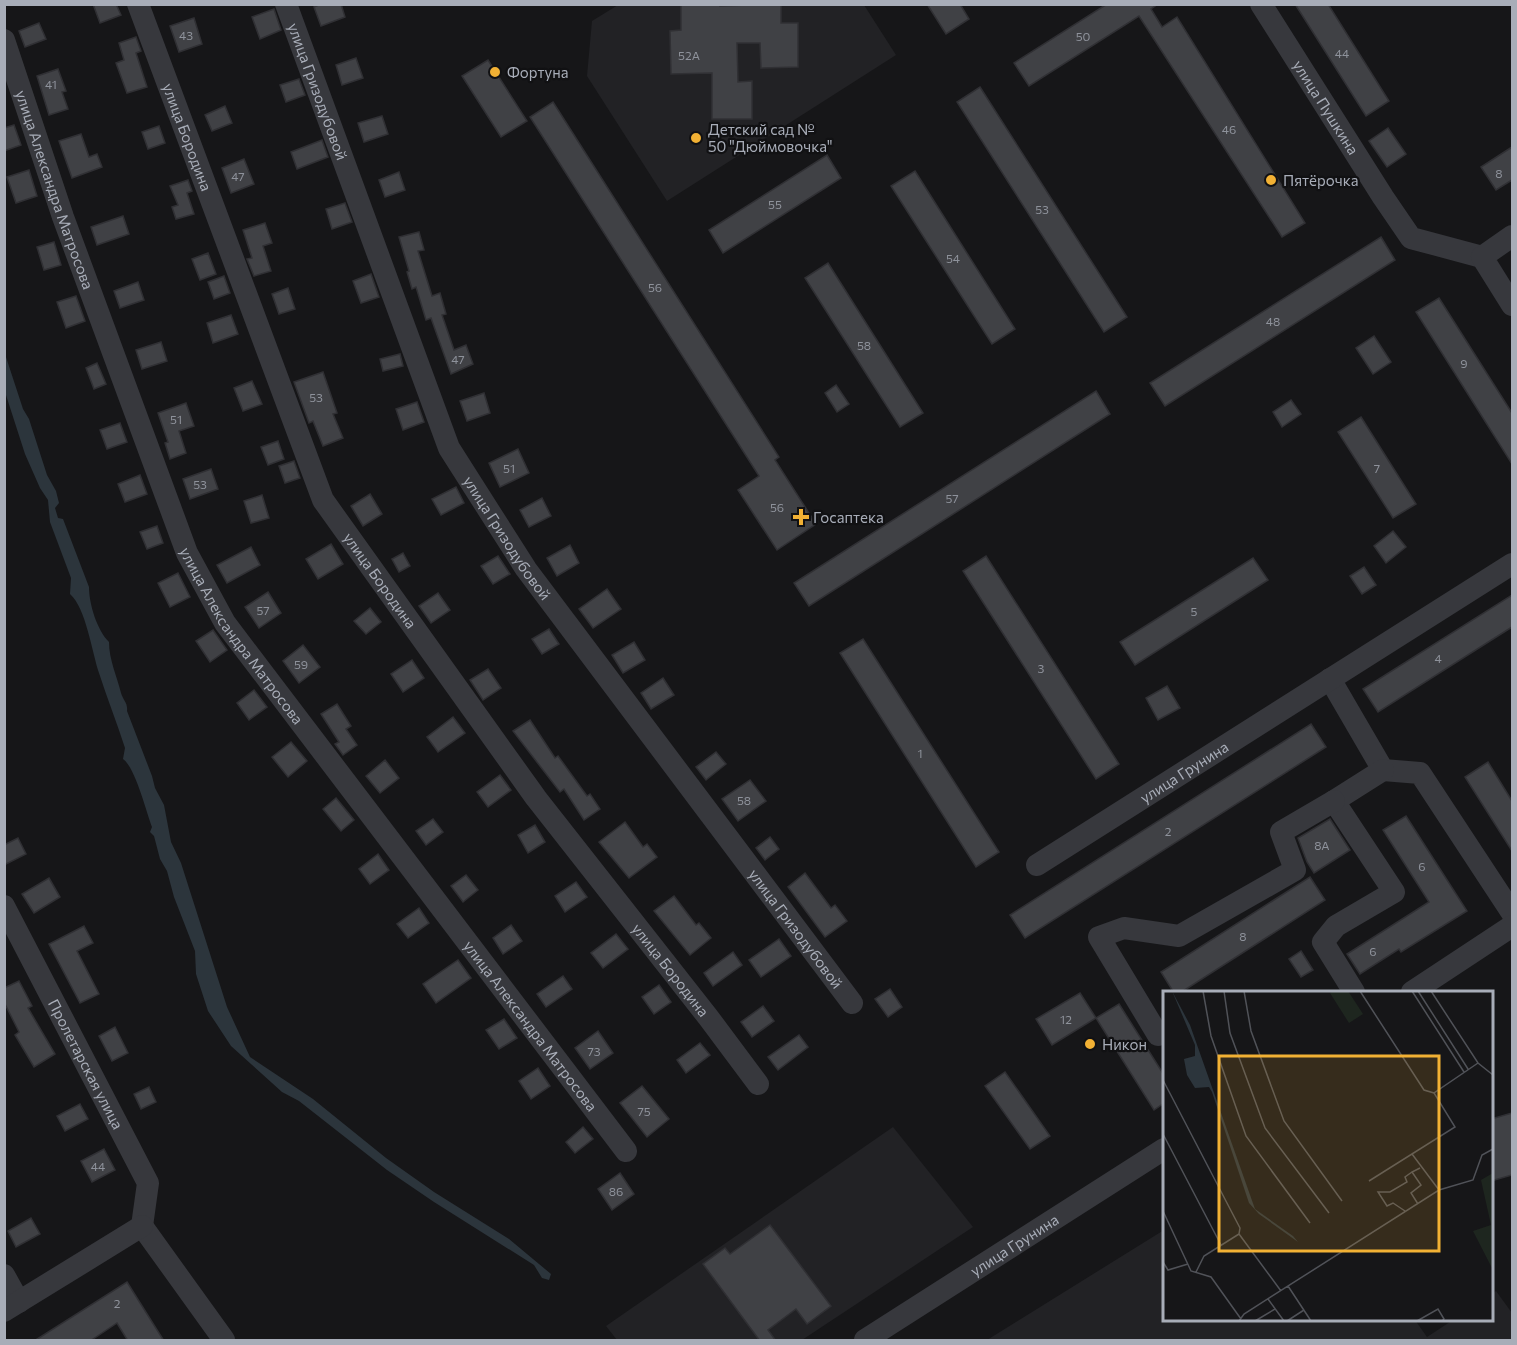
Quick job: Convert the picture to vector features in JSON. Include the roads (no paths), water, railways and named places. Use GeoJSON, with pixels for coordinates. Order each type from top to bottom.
{"type":"FeatureCollection","features":[{"type":"Feature","properties":{"kind":"street","name":"улица Бородина"},"geometry":{"type":"LineString","coordinates":[[138,4],[323,500],[536,798],[758,1084]]}},
{"type":"Feature","properties":{"kind":"street","name":"улица Гризодубовой"},"geometry":{"type":"LineString","coordinates":[[286,4],[449,448],[526,569],[852,1003]]}},
{"type":"Feature","properties":{"kind":"street","name":"улица Пушкина"},"geometry":{"type":"LineString","coordinates":[[1262,4],[1383,198],[1411,238],[1482,257]]}},
{"type":"Feature","properties":{"kind":"street","name":"улица Александра Матросова"},"geometry":{"type":"LineString","coordinates":[[4,40],[63,217],[187,553],[225,623],[626,1151]]}},
{"type":"Feature","properties":{"kind":"street"},"geometry":{"type":"LineString","coordinates":[[1512,236],[1482,257],[1512,305]]}},
{"type":"Feature","properties":{"kind":"street","name":"улица Грунина"},"geometry":{"type":"LineString","coordinates":[[1038,865],[1512,564]]}},
{"type":"Feature","properties":{"kind":"street"},"geometry":{"type":"LineString","coordinates":[[1330,680],[1383,770]]}},
{"type":"Feature","properties":{"kind":"street"},"geometry":{"type":"LineString","coordinates":[[1163,1032],[1158,1035],[1099,937],[1125,928],[1179,936],[1295,870],[1281,832],[1383,770],[1420,773],[1512,913]]}},
{"type":"Feature","properties":{"kind":"street"},"geometry":{"type":"LineString","coordinates":[[1334,801],[1394,892],[1336,926],[1323,942],[1353,991]]}},
{"type":"Feature","properties":{"kind":"street","name":"Пролетарская улица"},"geometry":{"type":"LineString","coordinates":[[4,906],[148,1183],[142,1226]]}},
{"type":"Feature","properties":{"kind":"street"},"geometry":{"type":"LineString","coordinates":[[1415,991],[1512,926]]}},
{"type":"Feature","properties":{"kind":"street","name":"улица Грунина"},"geometry":{"type":"LineString","coordinates":[[865,1341],[1163,1150]]}},
{"type":"Feature","properties":{"kind":"street"},"geometry":{"type":"LineString","coordinates":[[4,1275],[12,1307],[142,1226],[224,1341]]}},
{"type":"Feature","properties":{"kind":"place","name":"Фортуна"},"geometry":{"type":"Point","coordinates":[495,72]}},
{"type":"Feature","properties":{"kind":"place","name":"Детский сад № 50 \"Дюймовочка\""},"geometry":{"type":"Point","coordinates":[696,138]}},
{"type":"Feature","properties":{"kind":"place","name":"Пятёрочка"},"geometry":{"type":"Point","coordinates":[1271,180]}},
{"type":"Feature","properties":{"kind":"place","name":"Госаптека"},"geometry":{"type":"Point","coordinates":[801,517]}},
{"type":"Feature","properties":{"kind":"place","name":"Никон"},"geometry":{"type":"Point","coordinates":[1090,1044]}}]}
